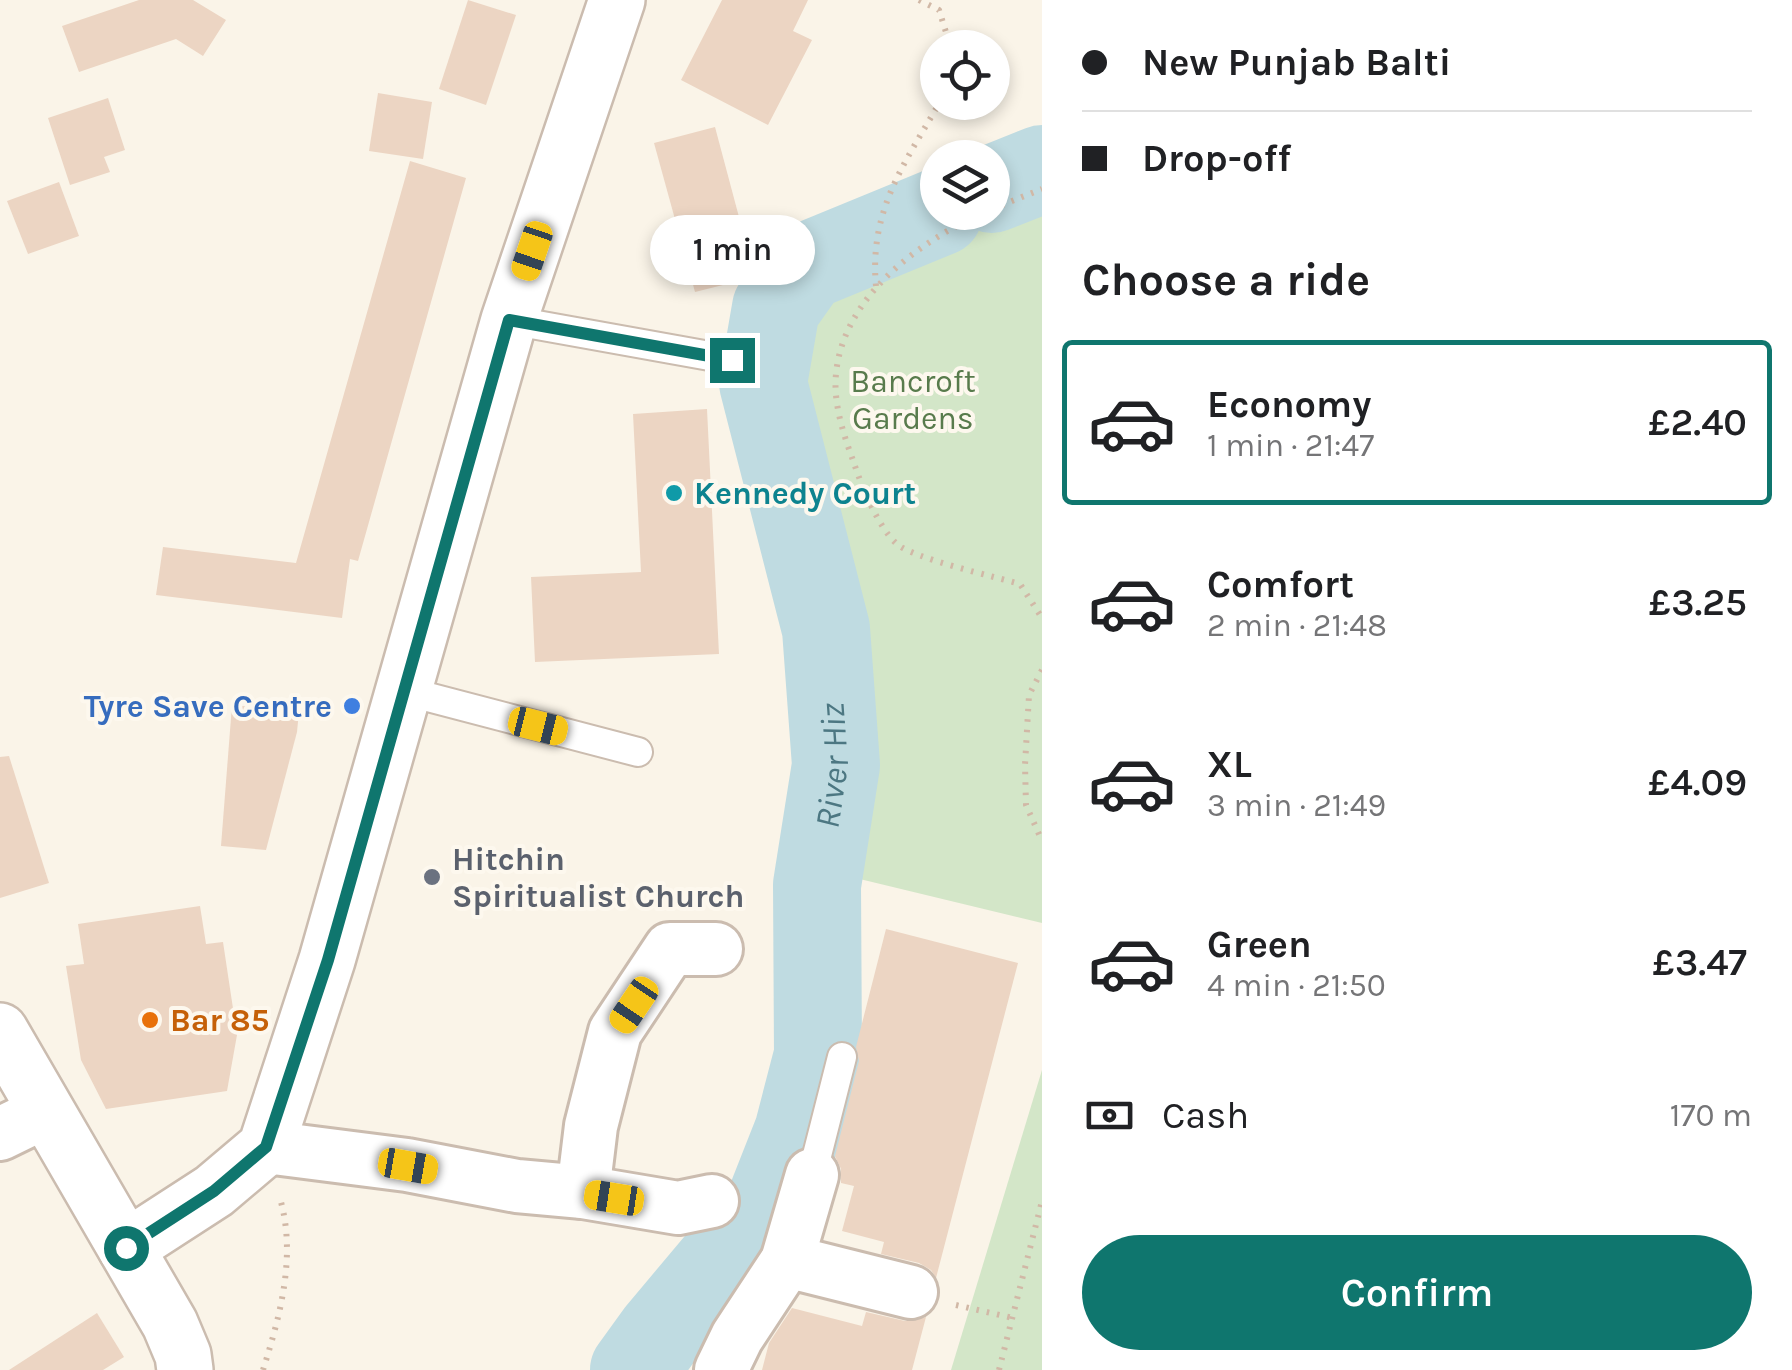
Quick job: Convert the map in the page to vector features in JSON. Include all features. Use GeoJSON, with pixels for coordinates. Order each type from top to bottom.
{"type":"FeatureCollection","features":[{"type":"Feature","properties":{"kind":"street"},"geometry":{"type":"LineString","coordinates":[[126,1248],[214,1191],[266,1147],[328,960],[509,320],[617,0]]}},
{"type":"Feature","properties":{"kind":"street"},"geometry":{"type":"LineString","coordinates":[[583,1192],[591,1126],[615,1032],[670,949],[716,949]]}},
{"type":"Feature","properties":{"kind":"street"},"geometry":{"type":"LineString","coordinates":[[0,1031],[22,1123],[126,1248],[170,1324],[186,1370]]}},
{"type":"Feature","properties":{"kind":"street"},"geometry":{"type":"LineString","coordinates":[[266,1147],[678,1208],[712,1201]]}},
{"type":"Feature","properties":{"kind":"street"},"geometry":{"type":"LineString","coordinates":[[721,1370],[737,1337],[787,1261],[812,1175]]}},
{"type":"Feature","properties":{"kind":"street"},"geometry":{"type":"LineString","coordinates":[[787,1261],[911,1292]]}},
{"type":"Feature","properties":{"kind":"lane"},"geometry":{"type":"LineString","coordinates":[[509,320],[732,360]]}},
{"type":"Feature","properties":{"kind":"lane"},"geometry":{"type":"LineString","coordinates":[[405,691],[638,752]]}},
{"type":"Feature","properties":{"kind":"lane"},"geometry":{"type":"LineString","coordinates":[[812,1175],[842,1057]]}},
{"type":"Feature","properties":{"kind":"path"},"geometry":{"type":"LineString","coordinates":[[919,0],[939,10],[945,30]]}},
{"type":"Feature","properties":{"kind":"path"},"geometry":{"type":"LineString","coordinates":[[876,287],[874,260],[880,216],[931,120]]}},
{"type":"Feature","properties":{"kind":"path"},"geometry":{"type":"LineString","coordinates":[[1010,202],[1042,189]]}},
{"type":"Feature","properties":{"kind":"path"},"geometry":{"type":"LineString","coordinates":[[946,230],[876,287],[852,318],[836,374],[841,426],[859,479],[898,545],[1020,584],[1042,618]]}},
{"type":"Feature","properties":{"kind":"path"},"geometry":{"type":"LineString","coordinates":[[1042,670],[1029,696],[1026,765],[1026,805],[1042,840]]}},
{"type":"Feature","properties":{"kind":"path"},"geometry":{"type":"LineString","coordinates":[[262,1370],[281,1313],[289,1230],[266,1147]]}},
{"type":"Feature","properties":{"kind":"path"},"geometry":{"type":"LineString","coordinates":[[999,1370],[1042,1201]]}},
{"type":"Feature","properties":{"kind":"green space","name":"Bancroft Gardens"},"geometry":{"type":"Polygon","coordinates":[[[1042,200],[1042,923],[839,874],[863,754],[849,622],[775,393],[812,289],[914,265],[973,230],[1010,230],[1010,213],[1042,200]]]}},
{"type":"Feature","properties":{"kind":"green space"},"geometry":{"type":"Polygon","coordinates":[[[1042,1070],[1042,1370],[951,1370],[1042,1070]]]}},
{"type":"Feature","properties":{"kind":"building"},"geometry":{"type":"Polygon","coordinates":[[[139,0],[193,0],[226,20],[203,56],[176,39],[79,72],[62,26],[139,0]]]}},
{"type":"Feature","properties":{"kind":"building"},"geometry":{"type":"Polygon","coordinates":[[[468,0],[516,15],[486,105],[439,89],[468,0]]]}},
{"type":"Feature","properties":{"kind":"building"},"geometry":{"type":"Polygon","coordinates":[[[722,0],[808,0],[793,31],[812,40],[768,125],[681,80],[722,0]]]}},
{"type":"Feature","properties":{"kind":"building"},"geometry":{"type":"Polygon","coordinates":[[[378,93],[432,102],[423,159],[369,151],[378,93]]]}},
{"type":"Feature","properties":{"kind":"building"},"geometry":{"type":"Polygon","coordinates":[[[108,98],[125,150],[104,157],[110,172],[70,185],[48,118],[108,98]]]}},
{"type":"Feature","properties":{"kind":"building"},"geometry":{"type":"Polygon","coordinates":[[[715,127],[755,277],[695,292],[654,143],[715,127]]]}},
{"type":"Feature","properties":{"kind":"building"},"geometry":{"type":"Polygon","coordinates":[[[410,161],[466,178],[358,561],[350,559],[342,618],[156,595],[163,547],[296,563],[410,161]]]}},
{"type":"Feature","properties":{"kind":"building"},"geometry":{"type":"Polygon","coordinates":[[[59,182],[79,236],[28,254],[7,201],[59,182]]]}},
{"type":"Feature","properties":{"kind":"building","name":"Kennedy Court"},"geometry":{"type":"Polygon","coordinates":[[[707,409],[719,654],[535,662],[531,577],[641,572],[633,414],[707,409]]]}},
{"type":"Feature","properties":{"kind":"building"},"geometry":{"type":"Polygon","coordinates":[[[232,705],[299,711],[266,850],[221,846],[232,705]]]}},
{"type":"Feature","properties":{"kind":"building"},"geometry":{"type":"Polygon","coordinates":[[[9,756],[49,883],[0,898],[0,757],[9,756]]]}},
{"type":"Feature","properties":{"kind":"building"},"geometry":{"type":"Polygon","coordinates":[[[200,906],[206,944],[223,942],[237,1035],[227,1091],[106,1109],[81,1060],[66,966],[84,964],[78,924],[200,906]]]}},
{"type":"Feature","properties":{"kind":"building"},"geometry":{"type":"Polygon","coordinates":[[[886,929],[1018,963],[936,1278],[919,1263],[881,1254],[884,1242],[842,1231],[854,1186],[841,1183],[841,1169],[835,1156],[859,1061],[856,1047],[886,929]]]}},
{"type":"Feature","properties":{"kind":"building"},"geometry":{"type":"Polygon","coordinates":[[[792,1308],[862,1326],[866,1312],[905,1321],[926,1317],[912,1370],[762,1370],[769,1343],[792,1308]]]}},
{"type":"Feature","properties":{"kind":"building"},"geometry":{"type":"Polygon","coordinates":[[[97,1313],[124,1357],[103,1370],[9,1370],[97,1313]]]}},
{"type":"Feature","properties":{"kind":"waterway","name":"River Hiz"},"geometry":{"type":"LineString","coordinates":[[1010,182],[1042,169]]}},
{"type":"Feature","properties":{"kind":"waterway","name":"River Hiz"},"geometry":{"type":"LineString","coordinates":[[634,1370],[770,1203],[798,1132],[818,1055],[817,885],[836,765],[826,629],[763,383],[776,308],[805,267],[920,220]]}},
{"type":"Feature","properties":{"kind":"place","name":"Kennedy Court"},"geometry":{"type":"Point","coordinates":[674,493]}},
{"type":"Feature","properties":{"kind":"place","name":"Tyre Save Centre"},"geometry":{"type":"Point","coordinates":[352,706]}},
{"type":"Feature","properties":{"kind":"place","name":"Hitchin Spiritualist Church"},"geometry":{"type":"Point","coordinates":[432,877]}},
{"type":"Feature","properties":{"kind":"place","name":"Bar 85"},"geometry":{"type":"Point","coordinates":[150,1020]}},
{"type":"Feature","properties":{"kind":"route"},"geometry":{"type":"LineString","coordinates":[[126,1248],[214,1191],[266,1147],[328,960],[509,320],[732,360]]}}]}
